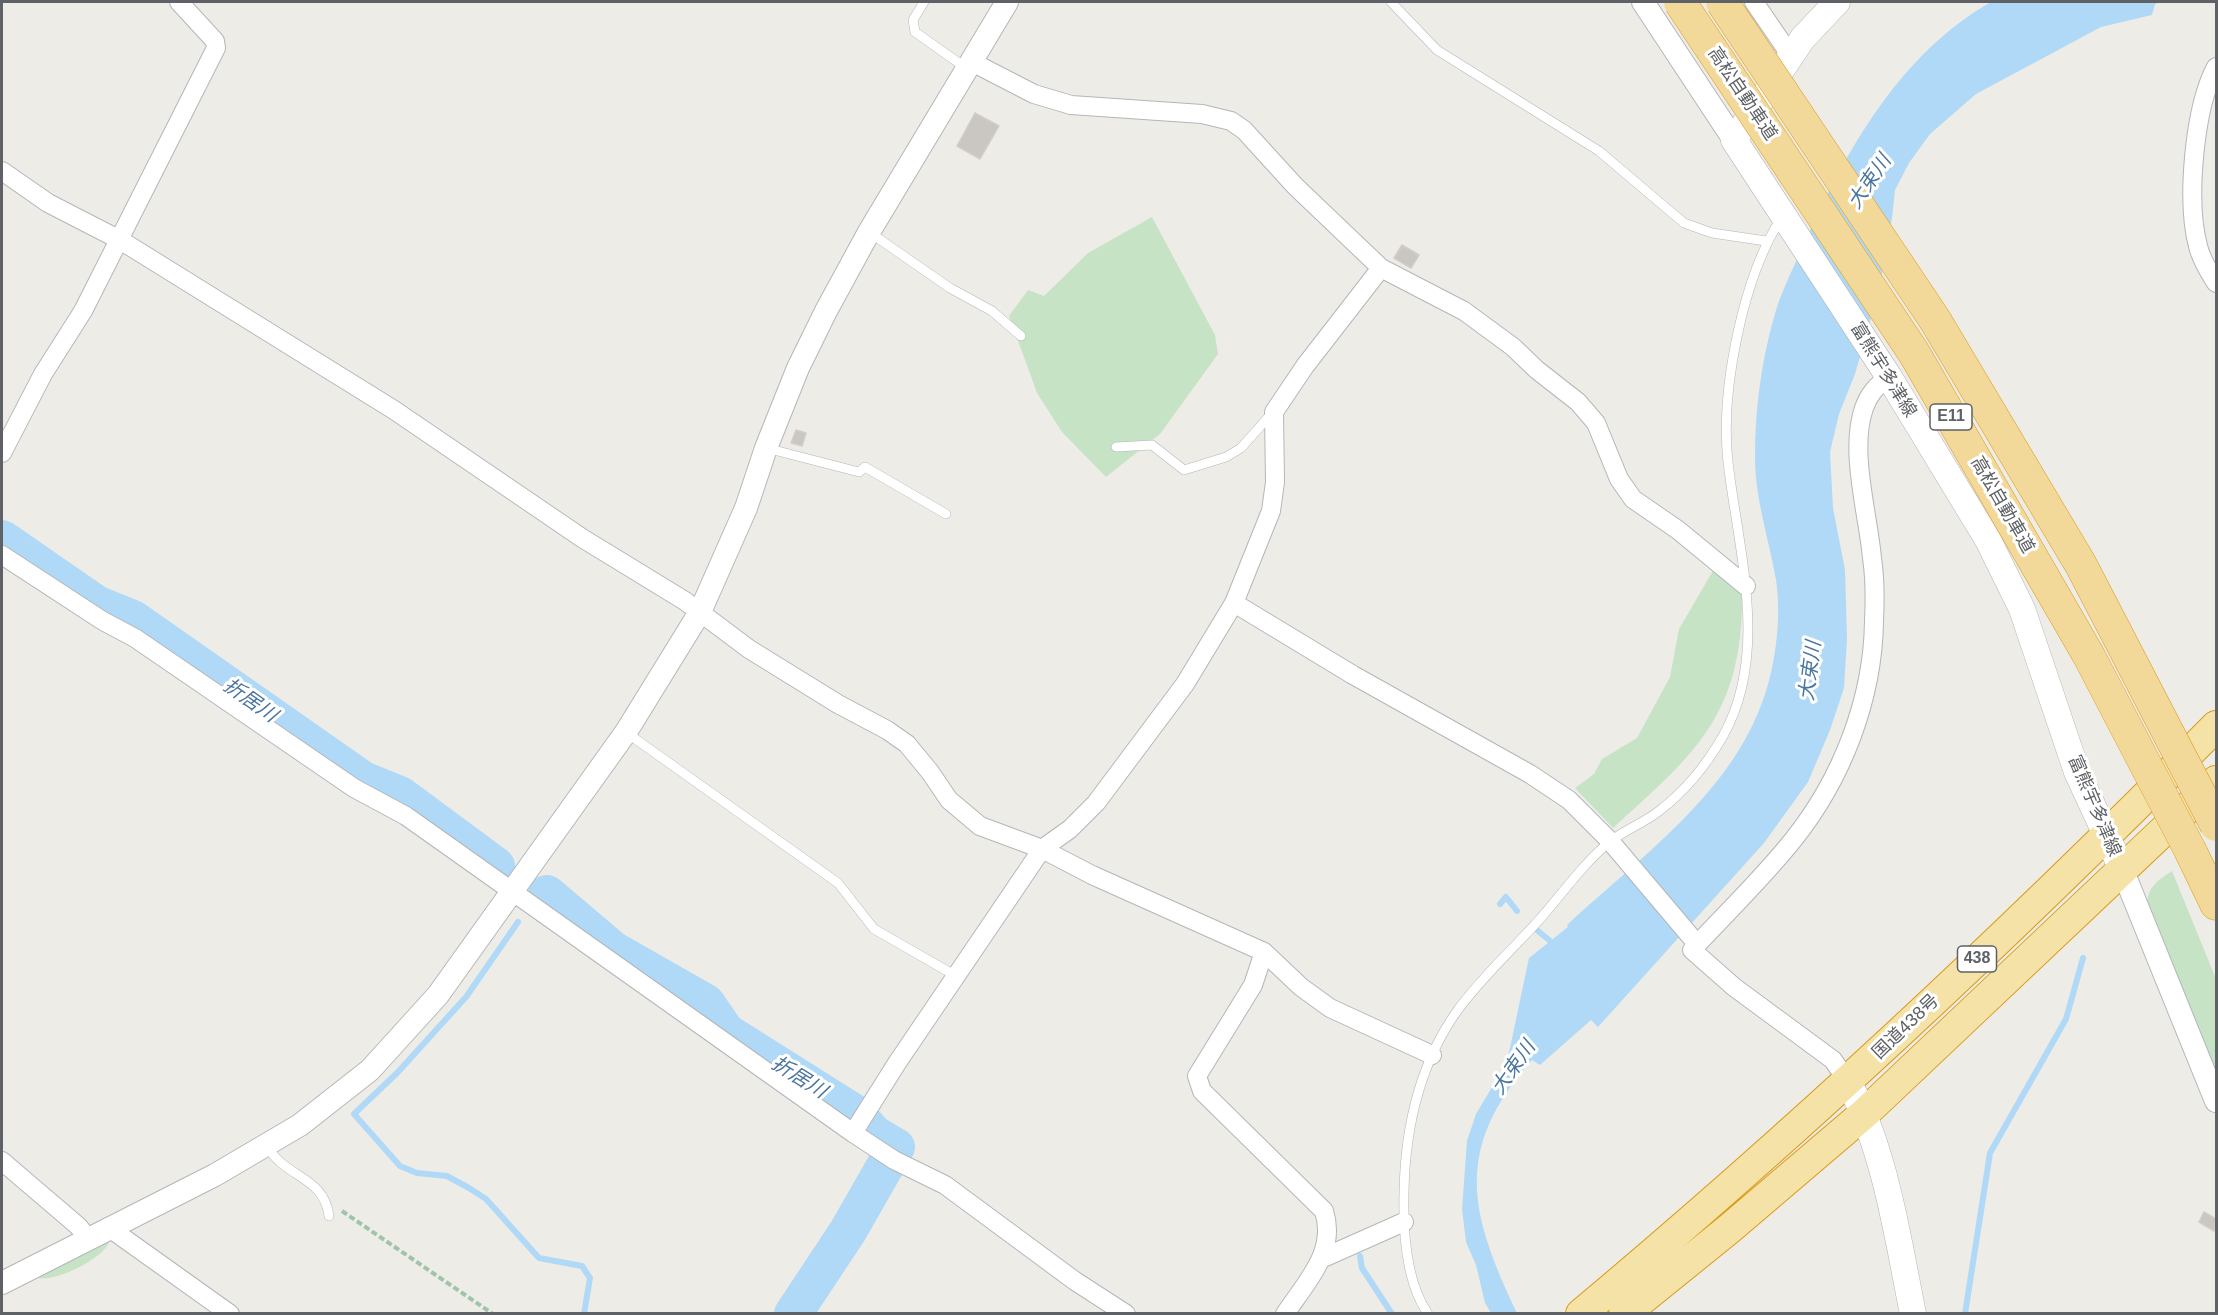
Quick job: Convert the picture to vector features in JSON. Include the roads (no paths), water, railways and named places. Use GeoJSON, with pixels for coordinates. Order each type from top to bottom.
{"type":"FeatureCollection","features":[{"type":"Feature","properties":{"kind":"highway","name":"高松自動車道"},"geometry":{"type":"LineString","coordinates":[[1680,2],[1914,353],[2089,656],[2217,904]]}},
{"type":"Feature","properties":{"kind":"highway","name":"高松自動車道"},"geometry":{"type":"LineString","coordinates":[[1722,2],[1935,320],[2080,564],[2217,825]]}},
{"type":"Feature","properties":{"kind":"highway"},"geometry":{"type":"LineString","coordinates":[[2080,564],[2148,659],[2217,782]]}},
{"type":"Feature","properties":{"kind":"highway","name":"国道438号"},"geometry":{"type":"LineString","coordinates":[[1581,1314],[1699,1215],[1848,1082],[2107,836],[2217,726]]}},
{"type":"Feature","properties":{"kind":"highway","name":"国道438号"},"geometry":{"type":"LineString","coordinates":[[1624,1314],[1729,1229],[1865,1113],[2217,782]]}},
{"type":"Feature","properties":{"kind":"main road"},"geometry":{"type":"LineString","coordinates":[[1734,140],[1803,38],[1837,2]]}},
{"type":"Feature","properties":{"kind":"main road","name":"富熊宇多津線"},"geometry":{"type":"LineString","coordinates":[[1734,140],[1884,370],[1988,540],[2022,609],[2077,772],[2122,869]]}},
{"type":"Feature","properties":{"kind":"main road"},"geometry":{"type":"LineString","coordinates":[[1848,1082],[1865,1113],[1898,1236],[1913,1314]]}},
{"type":"Feature","properties":{"kind":"street"},"geometry":{"type":"LineString","coordinates":[[2,453],[43,374],[83,311],[216,48],[214,41],[179,2]]}},
{"type":"Feature","properties":{"kind":"street"},"geometry":{"type":"LineString","coordinates":[[2,1282],[267,1146],[337,1098],[370,1070],[438,995],[514,892],[626,732],[700,612],[746,508],[766,447],[798,368],[869,232],[1007,2]]}},
{"type":"Feature","properties":{"kind":"street"},"geometry":{"type":"LineString","coordinates":[[1643,2],[1734,140]]}},
{"type":"Feature","properties":{"kind":"street"},"geometry":{"type":"LineString","coordinates":[[1754,2],[1791,56]]}},
{"type":"Feature","properties":{"kind":"street"},"geometry":{"type":"LineString","coordinates":[[968,64],[1034,94],[1071,105],[1202,114],[1231,121],[1244,130],[1294,186],[1381,268],[1464,311],[1513,347],[1537,370],[1578,402],[1596,423],[1619,479],[1633,499],[1678,530],[1746,586]]}},
{"type":"Feature","properties":{"kind":"street"},"geometry":{"type":"LineString","coordinates":[[2217,67],[2206,95],[2199,125],[2194,158],[2193,192],[2194,226],[2198,248],[2217,283]]}},
{"type":"Feature","properties":{"kind":"street"},"geometry":{"type":"LineString","coordinates":[[2,171],[48,203],[120,240],[394,410],[582,538],[700,612],[749,649],[838,704],[887,729],[907,744],[963,815],[980,826],[1042,849],[1092,875],[1264,952],[1301,987],[1330,1008],[1432,1055]]}},
{"type":"Feature","properties":{"kind":"street"},"geometry":{"type":"LineString","coordinates":[[859,1124],[1042,849],[1070,829],[1096,803],[1185,684],[1234,603],[1271,512],[1275,482],[1274,412],[1305,366],[1381,268]]}},
{"type":"Feature","properties":{"kind":"street"},"geometry":{"type":"LineString","coordinates":[[1848,1082],[1833,1060],[1734,987],[1692,950],[1695,942],[1793,840],[1813,813],[1847,747],[1863,704],[1873,657],[1874,620],[1873,560],[1860,469],[1860,434],[1863,410],[1884,370]]}},
{"type":"Feature","properties":{"kind":"street"},"geometry":{"type":"LineString","coordinates":[[2,555],[103,621],[135,638],[354,788],[406,816],[514,892],[859,1124],[890,1157],[945,1185],[1075,1281],[1125,1314]]}},
{"type":"Feature","properties":{"kind":"street"},"geometry":{"type":"LineString","coordinates":[[1234,603],[1353,675],[1530,774],[1569,800],[1610,841],[1695,942]]}},
{"type":"Feature","properties":{"kind":"street"},"geometry":{"type":"LineString","coordinates":[[2122,869],[2217,1101]]}},
{"type":"Feature","properties":{"kind":"street"},"geometry":{"type":"LineString","coordinates":[[1264,952],[1253,985],[1197,1076],[1202,1092],[1324,1212],[1328,1223],[1328,1241],[1323,1258],[1285,1314]]}},
{"type":"Feature","properties":{"kind":"street"},"geometry":{"type":"LineString","coordinates":[[2,1161],[78,1226],[88,1238]]}},
{"type":"Feature","properties":{"kind":"street"},"geometry":{"type":"LineString","coordinates":[[1323,1258],[1404,1222]]}},
{"type":"Feature","properties":{"kind":"street"},"geometry":{"type":"LineString","coordinates":[[108,1227],[230,1314]]}},
{"type":"Feature","properties":{"kind":"lane"},"geometry":{"type":"LineString","coordinates":[[924,2],[913,20],[915,32],[968,64]]}},
{"type":"Feature","properties":{"kind":"lane"},"geometry":{"type":"LineString","coordinates":[[1391,2],[1437,50],[1599,151],[1684,223],[1712,233],[1766,241]]}},
{"type":"Feature","properties":{"kind":"lane"},"geometry":{"type":"LineString","coordinates":[[1428,1314],[1413,1276],[1404,1222],[1404,1151],[1413,1107],[1432,1055],[1457,1011],[1610,841],[1659,812],[1690,781],[1724,734],[1739,696],[1746,662],[1746,586],[1727,458],[1728,411],[1733,358],[1766,241],[1786,219]]}},
{"type":"Feature","properties":{"kind":"lane"},"geometry":{"type":"LineString","coordinates":[[869,232],[950,288],[992,311],[1021,336]]}},
{"type":"Feature","properties":{"kind":"lane"},"geometry":{"type":"LineString","coordinates":[[1116,447],[1152,445],[1184,470],[1227,457],[1241,448],[1274,412]]}},
{"type":"Feature","properties":{"kind":"lane"},"geometry":{"type":"LineString","coordinates":[[766,447],[859,472],[865,467],[946,514]]}},
{"type":"Feature","properties":{"kind":"lane"},"geometry":{"type":"LineString","coordinates":[[626,732],[838,883],[874,929],[956,976]]}},
{"type":"Feature","properties":{"kind":"lane"},"geometry":{"type":"LineString","coordinates":[[267,1146],[278,1163],[305,1180],[327,1200],[328,1216]]}},
{"type":"Feature","properties":{"kind":"water","name":"大束川"},"geometry":{"type":"Polygon","coordinates":[[[1991,2],[2161,2],[2155,4],[2152,15],[2101,27],[1976,94],[1930,134],[1909,163],[1895,190],[1879,290],[1855,374],[1839,414],[1830,452],[1833,508],[1845,570],[1847,639],[1844,688],[1830,730],[1808,782],[1764,843],[1598,1027],[1591,1020],[1540,1065],[1532,1060],[1506,1093],[1489,1124],[1480,1153],[1477,1183],[1480,1213],[1488,1244],[1517,1313],[1491,1313],[1485,1303],[1476,1265],[1466,1242],[1462,1209],[1467,1141],[1476,1114],[1507,1062],[1529,958],[1568,927],[1567,925],[1649,852],[1702,799],[1725,771],[1744,741],[1760,708],[1770,678],[1778,628],[1778,595],[1757,488],[1755,439],[1762,369],[1769,334],[1780,298],[1821,207],[1858,139],[1880,107],[1903,76],[1930,48],[1959,23],[1991,2]]]}},
{"type":"Feature","properties":{"kind":"waterway","name":"折居川"},"geometry":{"type":"LineString","coordinates":[[2,539],[96,604],[133,619],[363,780],[400,795],[496,866]]}},
{"type":"Feature","properties":{"kind":"waterway","name":"折居川"},"geometry":{"type":"LineString","coordinates":[[547,894],[613,950],[706,1003],[726,1032],[856,1114],[874,1134],[896,1147],[848,1231],[793,1314]]}},
{"type":"Feature","properties":{"kind":"waterway"},"geometry":{"type":"LineString","coordinates":[[1500,904],[1506,897],[1517,911]]}},
{"type":"Feature","properties":{"kind":"waterway"},"geometry":{"type":"LineString","coordinates":[[518,922],[466,997],[398,1072],[354,1114],[400,1166],[417,1173],[447,1176],[469,1188],[486,1199],[539,1258],[582,1266],[590,1278],[584,1314]]}},
{"type":"Feature","properties":{"kind":"waterway"},"geometry":{"type":"LineString","coordinates":[[1538,931],[1549,940]]}},
{"type":"Feature","properties":{"kind":"waterway"},"geometry":{"type":"LineString","coordinates":[[1965,1314],[1990,1153],[2066,1019],[2083,958]]}},
{"type":"Feature","properties":{"kind":"waterway"},"geometry":{"type":"LineString","coordinates":[[1360,1256],[1362,1268],[1392,1314]]}}]}
